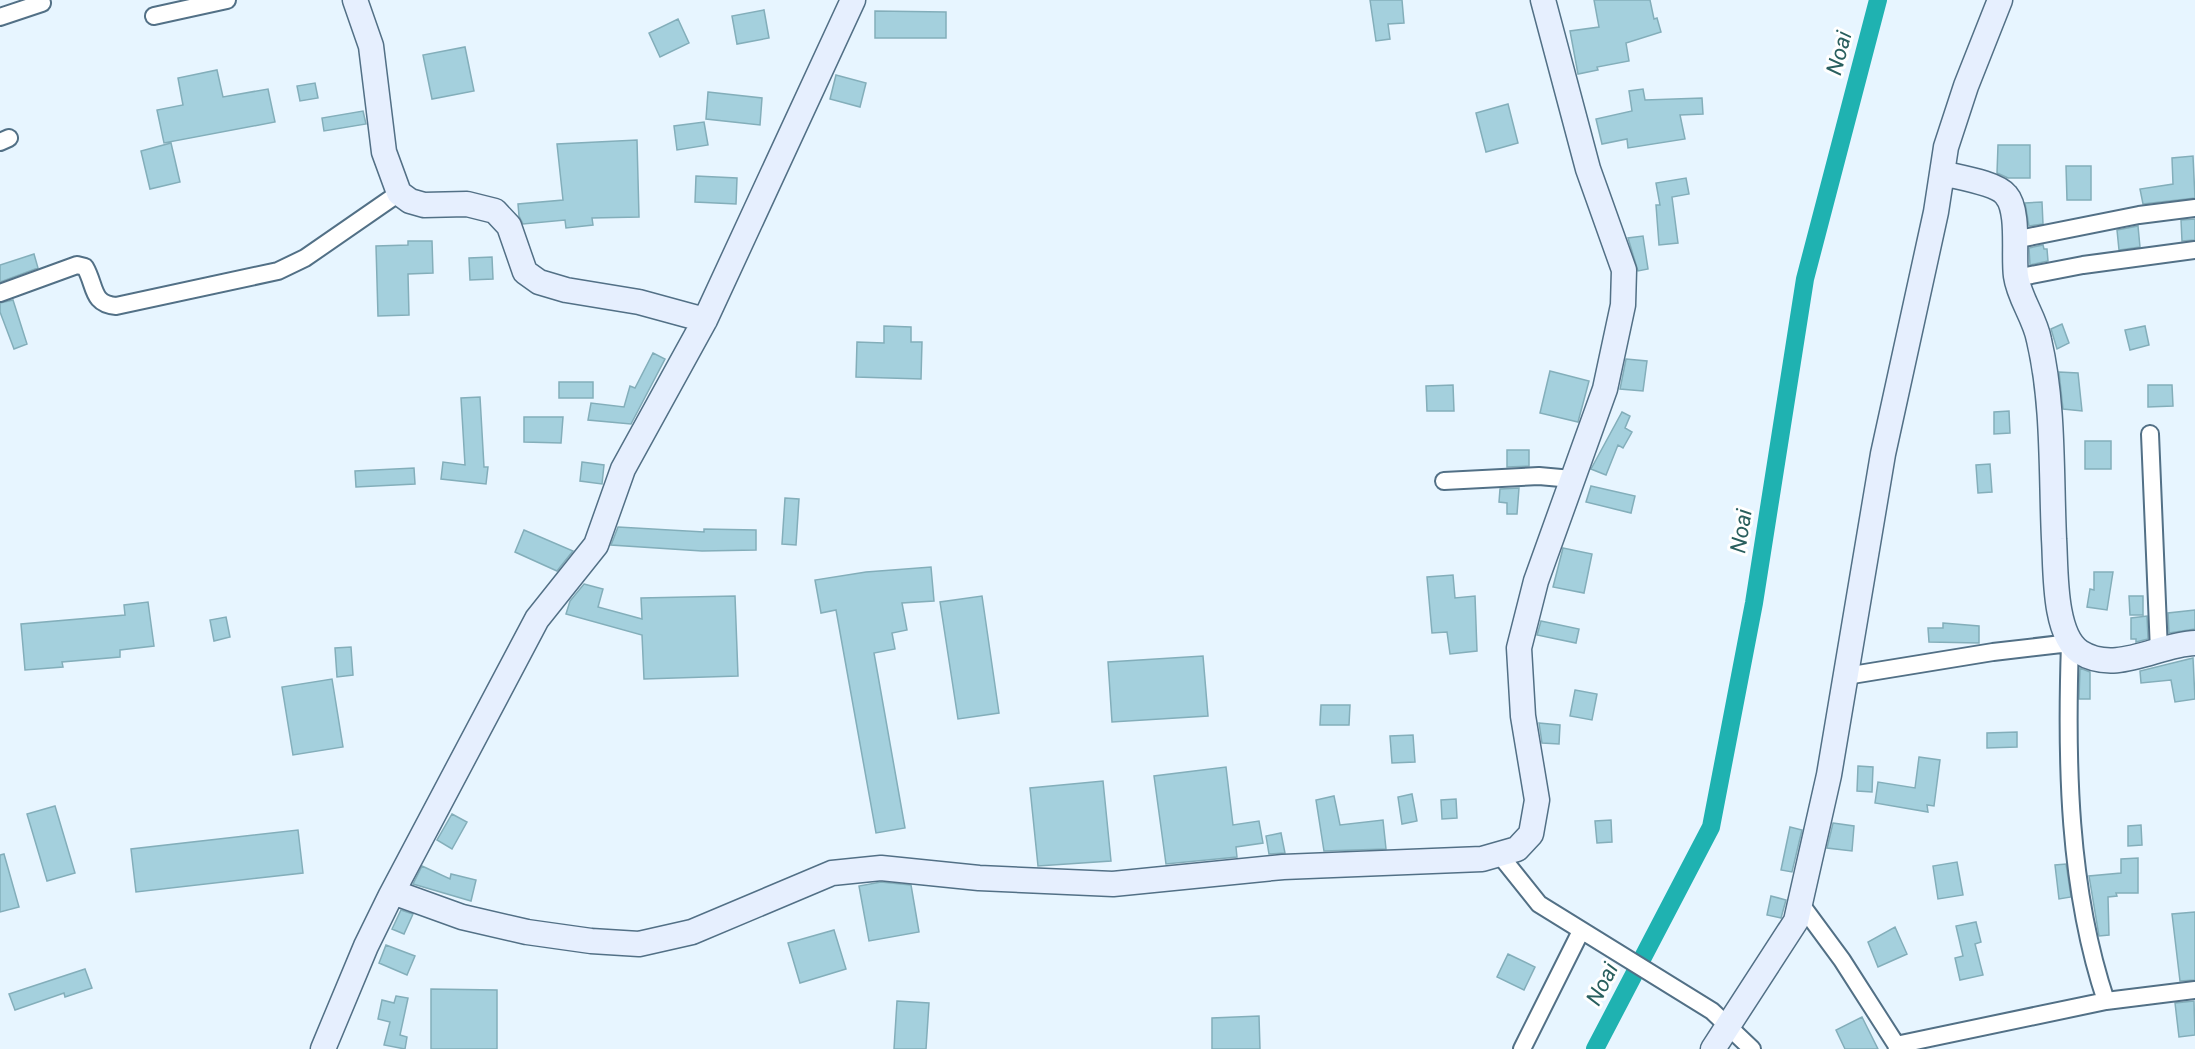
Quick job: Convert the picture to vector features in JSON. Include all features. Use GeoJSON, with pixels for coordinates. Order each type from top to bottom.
{"type":"FeatureCollection","features":[{"type":"Feature","properties":{"kind":"street"},"geometry":{"type":"LineString","coordinates":[[154,16],[227,0]]}},
{"type":"Feature","properties":{"kind":"street"},"geometry":{"type":"LineString","coordinates":[[356,0],[371,46],[384,152],[399,193],[410,201],[424,205],[467,204],[495,211],[509,226],[525,272],[539,282],[566,290],[639,302],[705,320]]}},
{"type":"Feature","properties":{"kind":"street"},"geometry":{"type":"LineString","coordinates":[[323,1049],[366,945],[537,619],[596,544],[623,469],[705,320],[852,0]]}},
{"type":"Feature","properties":{"kind":"street"},"geometry":{"type":"LineString","coordinates":[[392,896],[400,895],[462,916],[527,932],[591,942],[639,944],[692,932],[832,873],[872,869],[979,878],[1113,884],[1283,867],[1482,859],[1517,849],[1531,834],[1537,800],[1523,716],[1519,648],[1536,581],[1605,389],[1623,304],[1624,270],[1588,169],[1543,0]]}},
{"type":"Feature","properties":{"kind":"street"},"geometry":{"type":"LineString","coordinates":[[1713,1049],[1720,1018],[1796,921],[1829,775],[1883,454],[1936,212],[1946,147],[1966,86],[2000,0]]}},
{"type":"Feature","properties":{"kind":"street"},"geometry":{"type":"LineString","coordinates":[[0,17],[42,3]]}},
{"type":"Feature","properties":{"kind":"street"},"geometry":{"type":"LineString","coordinates":[[1942,173],[1994,187],[2006,194],[2012,207],[2016,278],[2039,337],[2047,383],[2057,585],[2061,619],[2070,643],[2068,715],[2072,823],[2092,958],[2106,1001]]}},
{"type":"Feature","properties":{"kind":"street"},"geometry":{"type":"LineString","coordinates":[[0,293],[77,266],[85,267],[99,300],[104,305],[116,306],[278,271],[305,258],[399,193]]}},
{"type":"Feature","properties":{"kind":"street"},"geometry":{"type":"LineString","coordinates":[[2014,240],[2139,215],[2195,208]]}},
{"type":"Feature","properties":{"kind":"street"},"geometry":{"type":"LineString","coordinates":[[2016,278],[2195,250]]}},
{"type":"Feature","properties":{"kind":"street"},"geometry":{"type":"LineString","coordinates":[[2150,434],[2159,651]]}},
{"type":"Feature","properties":{"kind":"street"},"geometry":{"type":"LineString","coordinates":[[1444,481],[1539,476],[1572,479]]}},
{"type":"Feature","properties":{"kind":"street"},"geometry":{"type":"LineString","coordinates":[[1846,675],[1993,652],[2070,643],[2080,652],[2116,660],[2195,643]]}},
{"type":"Feature","properties":{"kind":"street"},"geometry":{"type":"LineString","coordinates":[[1499,854],[1539,903],[1720,1018],[1752,1049]]}},
{"type":"Feature","properties":{"kind":"street"},"geometry":{"type":"LineString","coordinates":[[1800,903],[1842,960],[1898,1047],[2106,1001],[2195,990]]}},
{"type":"Feature","properties":{"kind":"street"},"geometry":{"type":"LineString","coordinates":[[1522,1049],[1581,931]]}},
{"type":"Feature","properties":{"kind":"building"},"geometry":{"type":"Polygon","coordinates":[[[1370,0],[1402,0],[1404,23],[1388,24],[1390,39],[1376,41],[1370,0]]]}},
{"type":"Feature","properties":{"kind":"building"},"geometry":{"type":"Polygon","coordinates":[[[1594,0],[1650,0],[1654,19],[1657,18],[1661,32],[1626,43],[1629,61],[1597,67],[1598,70],[1578,74],[1570,31],[1599,27],[1594,0]]]}},
{"type":"Feature","properties":{"kind":"building"},"geometry":{"type":"Polygon","coordinates":[[[764,10],[769,38],[737,44],[732,16],[764,10]]]}},
{"type":"Feature","properties":{"kind":"building"},"geometry":{"type":"Polygon","coordinates":[[[875,11],[946,12],[946,38],[875,38],[875,11]]]}},
{"type":"Feature","properties":{"kind":"building"},"geometry":{"type":"Polygon","coordinates":[[[678,19],[689,43],[660,57],[649,33],[678,19]]]}},
{"type":"Feature","properties":{"kind":"building"},"geometry":{"type":"Polygon","coordinates":[[[465,47],[474,91],[432,99],[423,55],[465,47]]]}},
{"type":"Feature","properties":{"kind":"building"},"geometry":{"type":"Polygon","coordinates":[[[217,70],[223,97],[268,89],[275,122],[164,143],[157,110],[183,105],[178,78],[217,70]]]}},
{"type":"Feature","properties":{"kind":"building"},"geometry":{"type":"Polygon","coordinates":[[[836,75],[866,83],[860,107],[830,99],[836,75]]]}},
{"type":"Feature","properties":{"kind":"building"},"geometry":{"type":"Polygon","coordinates":[[[315,83],[318,98],[300,101],[297,86],[315,83]]]}},
{"type":"Feature","properties":{"kind":"building"},"geometry":{"type":"Polygon","coordinates":[[[1643,89],[1645,100],[1702,98],[1703,114],[1680,115],[1685,139],[1628,148],[1627,139],[1602,144],[1596,119],[1632,111],[1629,91],[1643,89]]]}},
{"type":"Feature","properties":{"kind":"building"},"geometry":{"type":"Polygon","coordinates":[[[708,92],[762,98],[760,125],[706,119],[708,92]]]}},
{"type":"Feature","properties":{"kind":"building"},"geometry":{"type":"Polygon","coordinates":[[[1508,104],[1518,143],[1486,152],[1476,113],[1508,104]]]}},
{"type":"Feature","properties":{"kind":"building"},"geometry":{"type":"Polygon","coordinates":[[[363,111],[366,124],[324,131],[322,118],[363,111]]]}},
{"type":"Feature","properties":{"kind":"building"},"geometry":{"type":"Polygon","coordinates":[[[704,122],[708,145],[677,150],[674,126],[704,122]]]}},
{"type":"Feature","properties":{"kind":"building"},"geometry":{"type":"Polygon","coordinates":[[[637,140],[639,217],[592,218],[593,225],[566,228],[565,220],[523,224],[519,216],[518,204],[563,200],[557,144],[637,140]]]}},
{"type":"Feature","properties":{"kind":"building"},"geometry":{"type":"Polygon","coordinates":[[[171,143],[180,182],[150,189],[141,151],[171,143]]]}},
{"type":"Feature","properties":{"kind":"building"},"geometry":{"type":"Polygon","coordinates":[[[1998,145],[2030,145],[2030,178],[2008,178],[1997,173],[1998,145]]]}},
{"type":"Feature","properties":{"kind":"building"},"geometry":{"type":"Polygon","coordinates":[[[2193,156],[2195,198],[2143,204],[2140,189],[2173,184],[2172,158],[2193,156]]]}},
{"type":"Feature","properties":{"kind":"building"},"geometry":{"type":"Polygon","coordinates":[[[2066,166],[2091,166],[2091,200],[2067,200],[2066,166]]]}},
{"type":"Feature","properties":{"kind":"building"},"geometry":{"type":"Polygon","coordinates":[[[696,176],[737,178],[736,204],[695,202],[696,176]]]}},
{"type":"Feature","properties":{"kind":"building"},"geometry":{"type":"Polygon","coordinates":[[[1686,178],[1689,194],[1672,197],[1678,243],[1659,245],[1656,205],[1660,205],[1656,183],[1686,178]]]}},
{"type":"Feature","properties":{"kind":"building"},"geometry":{"type":"Polygon","coordinates":[[[2042,202],[2043,224],[2029,226],[2025,203],[2042,202]]]}},
{"type":"Feature","properties":{"kind":"building"},"geometry":{"type":"Polygon","coordinates":[[[2195,219],[2195,240],[2182,241],[2181,220],[2195,219]]]}},
{"type":"Feature","properties":{"kind":"building"},"geometry":{"type":"Polygon","coordinates":[[[2138,226],[2140,247],[2119,250],[2117,230],[2138,226]]]}},
{"type":"Feature","properties":{"kind":"building"},"geometry":{"type":"Polygon","coordinates":[[[1643,236],[1648,269],[1638,271],[1628,238],[1643,236]]]}},
{"type":"Feature","properties":{"kind":"building"},"geometry":{"type":"Polygon","coordinates":[[[408,241],[432,241],[433,273],[408,274],[409,315],[378,316],[376,246],[408,245],[408,241]]]}},
{"type":"Feature","properties":{"kind":"building"},"geometry":{"type":"Polygon","coordinates":[[[2043,245],[2044,249],[2047,249],[2048,261],[2030,265],[2029,248],[2043,245]]]}},
{"type":"Feature","properties":{"kind":"building"},"geometry":{"type":"Polygon","coordinates":[[[34,254],[38,268],[0,282],[0,265],[34,254]]]}},
{"type":"Feature","properties":{"kind":"building"},"geometry":{"type":"Polygon","coordinates":[[[492,257],[493,279],[470,280],[469,258],[492,257]]]}},
{"type":"Feature","properties":{"kind":"building"},"geometry":{"type":"Polygon","coordinates":[[[13,300],[27,344],[14,349],[0,312],[0,303],[13,300]]]}},
{"type":"Feature","properties":{"kind":"building"},"geometry":{"type":"Polygon","coordinates":[[[2062,324],[2069,343],[2057,349],[2051,329],[2062,324]]]}},
{"type":"Feature","properties":{"kind":"building"},"geometry":{"type":"Polygon","coordinates":[[[884,326],[911,327],[911,342],[922,342],[921,379],[856,377],[857,342],[884,343],[884,326]]]}},
{"type":"Feature","properties":{"kind":"building"},"geometry":{"type":"Polygon","coordinates":[[[2145,326],[2149,345],[2130,350],[2125,330],[2145,326]]]}},
{"type":"Feature","properties":{"kind":"building"},"geometry":{"type":"Polygon","coordinates":[[[653,353],[665,359],[631,424],[588,420],[591,403],[624,407],[630,386],[635,388],[653,353]]]}},
{"type":"Feature","properties":{"kind":"building"},"geometry":{"type":"Polygon","coordinates":[[[1626,359],[1647,361],[1643,391],[1620,389],[1626,359]]]}},
{"type":"Feature","properties":{"kind":"building"},"geometry":{"type":"Polygon","coordinates":[[[1550,371],[1589,381],[1578,422],[1540,413],[1550,371]]]}},
{"type":"Feature","properties":{"kind":"building"},"geometry":{"type":"Polygon","coordinates":[[[2059,372],[2078,373],[2082,411],[2063,409],[2059,372]]]}},
{"type":"Feature","properties":{"kind":"building"},"geometry":{"type":"Polygon","coordinates":[[[559,382],[593,382],[593,398],[559,398],[559,382]]]}},
{"type":"Feature","properties":{"kind":"building"},"geometry":{"type":"Polygon","coordinates":[[[1453,385],[1454,411],[1427,411],[1426,386],[1453,385]]]}},
{"type":"Feature","properties":{"kind":"building"},"geometry":{"type":"Polygon","coordinates":[[[2148,385],[2172,385],[2173,406],[2148,407],[2148,385]]]}},
{"type":"Feature","properties":{"kind":"building"},"geometry":{"type":"Polygon","coordinates":[[[480,397],[484,467],[488,467],[486,484],[441,479],[443,462],[465,465],[461,398],[480,397]]]}},
{"type":"Feature","properties":{"kind":"building"},"geometry":{"type":"Polygon","coordinates":[[[2009,411],[2010,433],[1994,434],[1994,412],[2009,411]]]}},
{"type":"Feature","properties":{"kind":"building"},"geometry":{"type":"Polygon","coordinates":[[[1622,412],[1630,416],[1625,428],[1632,432],[1623,448],[1618,445],[1606,475],[1591,469],[1622,412]]]}},
{"type":"Feature","properties":{"kind":"building"},"geometry":{"type":"Polygon","coordinates":[[[524,417],[563,417],[561,443],[524,442],[524,417]]]}},
{"type":"Feature","properties":{"kind":"building"},"geometry":{"type":"Polygon","coordinates":[[[2085,441],[2111,441],[2111,469],[2085,469],[2085,441]]]}},
{"type":"Feature","properties":{"kind":"building"},"geometry":{"type":"Polygon","coordinates":[[[1507,450],[1529,450],[1529,466],[1507,467],[1507,450]]]}},
{"type":"Feature","properties":{"kind":"building"},"geometry":{"type":"Polygon","coordinates":[[[582,462],[604,465],[602,484],[580,481],[582,462]]]}},
{"type":"Feature","properties":{"kind":"building"},"geometry":{"type":"Polygon","coordinates":[[[1990,464],[1992,492],[1978,493],[1976,465],[1990,464]]]}},
{"type":"Feature","properties":{"kind":"building"},"geometry":{"type":"Polygon","coordinates":[[[414,468],[415,484],[356,487],[355,471],[414,468]]]}},
{"type":"Feature","properties":{"kind":"building"},"geometry":{"type":"Polygon","coordinates":[[[1591,486],[1635,496],[1631,513],[1586,502],[1591,486]]]}},
{"type":"Feature","properties":{"kind":"building"},"geometry":{"type":"Polygon","coordinates":[[[1519,488],[1517,514],[1507,514],[1507,503],[1499,502],[1500,489],[1519,488]]]}},
{"type":"Feature","properties":{"kind":"building"},"geometry":{"type":"Polygon","coordinates":[[[785,498],[799,499],[796,545],[782,544],[785,498]]]}},
{"type":"Feature","properties":{"kind":"building"},"geometry":{"type":"Polygon","coordinates":[[[618,527],[704,532],[704,529],[756,530],[756,550],[702,551],[611,545],[618,527]]]}},
{"type":"Feature","properties":{"kind":"building"},"geometry":{"type":"Polygon","coordinates":[[[524,530],[573,551],[557,571],[515,552],[524,530]]]}},
{"type":"Feature","properties":{"kind":"building"},"geometry":{"type":"Polygon","coordinates":[[[1563,548],[1592,554],[1584,593],[1553,587],[1563,548]]]}},
{"type":"Feature","properties":{"kind":"building"},"geometry":{"type":"Polygon","coordinates":[[[931,567],[934,601],[902,603],[907,630],[892,633],[895,649],[874,653],[905,828],[876,833],[836,610],[821,613],[815,580],[866,572],[931,567]]]}},
{"type":"Feature","properties":{"kind":"building"},"geometry":{"type":"Polygon","coordinates":[[[2094,572],[2113,572],[2107,610],[2087,607],[2090,589],[2094,590],[2094,572]]]}},
{"type":"Feature","properties":{"kind":"building"},"geometry":{"type":"Polygon","coordinates":[[[1453,575],[1455,598],[1475,596],[1477,651],[1450,654],[1447,632],[1432,633],[1427,577],[1453,575]]]}},
{"type":"Feature","properties":{"kind":"building"},"geometry":{"type":"Polygon","coordinates":[[[584,584],[603,589],[598,607],[642,619],[641,598],[735,596],[738,676],[644,679],[642,635],[566,614],[570,601],[584,584]]]}},
{"type":"Feature","properties":{"kind":"building"},"geometry":{"type":"Polygon","coordinates":[[[982,596],[999,713],[958,719],[940,602],[982,596]]]}},
{"type":"Feature","properties":{"kind":"building"},"geometry":{"type":"Polygon","coordinates":[[[2129,596],[2143,596],[2143,615],[2130,615],[2129,596]]]}},
{"type":"Feature","properties":{"kind":"building"},"geometry":{"type":"Polygon","coordinates":[[[148,602],[154,646],[120,650],[120,657],[62,662],[63,667],[25,670],[21,624],[125,615],[124,605],[148,602]]]}},
{"type":"Feature","properties":{"kind":"building"},"geometry":{"type":"Polygon","coordinates":[[[2195,610],[2195,629],[2169,633],[2168,613],[2195,610]]]}},
{"type":"Feature","properties":{"kind":"building"},"geometry":{"type":"Polygon","coordinates":[[[2147,616],[2148,639],[2136,642],[2136,639],[2131,639],[2131,618],[2147,616]]]}},
{"type":"Feature","properties":{"kind":"building"},"geometry":{"type":"Polygon","coordinates":[[[226,617],[230,637],[214,641],[210,620],[226,617]]]}},
{"type":"Feature","properties":{"kind":"building"},"geometry":{"type":"Polygon","coordinates":[[[1541,621],[1579,629],[1576,643],[1537,635],[1541,621]]]}},
{"type":"Feature","properties":{"kind":"building"},"geometry":{"type":"Polygon","coordinates":[[[1943,623],[1979,626],[1979,643],[1929,642],[1928,628],[1943,628],[1943,623]]]}},
{"type":"Feature","properties":{"kind":"building"},"geometry":{"type":"Polygon","coordinates":[[[351,647],[353,675],[337,677],[335,648],[351,647]]]}},
{"type":"Feature","properties":{"kind":"building"},"geometry":{"type":"Polygon","coordinates":[[[1203,656],[1208,716],[1112,722],[1108,662],[1203,656]]]}},
{"type":"Feature","properties":{"kind":"building"},"geometry":{"type":"Polygon","coordinates":[[[2193,658],[2195,699],[2175,702],[2171,680],[2141,683],[2140,671],[2193,658]]]}},
{"type":"Feature","properties":{"kind":"building"},"geometry":{"type":"Polygon","coordinates":[[[2080,668],[2090,672],[2090,699],[2079,699],[2080,668]]]}},
{"type":"Feature","properties":{"kind":"building"},"geometry":{"type":"Polygon","coordinates":[[[332,679],[343,747],[293,755],[282,687],[332,679]]]}},
{"type":"Feature","properties":{"kind":"building"},"geometry":{"type":"Polygon","coordinates":[[[1575,690],[1597,694],[1592,720],[1570,716],[1575,690]]]}},
{"type":"Feature","properties":{"kind":"building"},"geometry":{"type":"Polygon","coordinates":[[[1321,705],[1350,705],[1349,725],[1320,725],[1321,705]]]}},
{"type":"Feature","properties":{"kind":"building"},"geometry":{"type":"Polygon","coordinates":[[[1539,723],[1560,725],[1559,744],[1542,743],[1539,723]]]}},
{"type":"Feature","properties":{"kind":"building"},"geometry":{"type":"Polygon","coordinates":[[[2017,732],[2017,747],[1987,748],[1987,733],[2017,732]]]}},
{"type":"Feature","properties":{"kind":"building"},"geometry":{"type":"Polygon","coordinates":[[[1413,735],[1415,762],[1392,763],[1390,736],[1413,735]]]}},
{"type":"Feature","properties":{"kind":"building"},"geometry":{"type":"Polygon","coordinates":[[[1919,757],[1940,760],[1934,806],[1927,805],[1928,812],[1875,803],[1878,782],[1915,788],[1919,757]]]}},
{"type":"Feature","properties":{"kind":"building"},"geometry":{"type":"Polygon","coordinates":[[[1858,766],[1873,767],[1872,792],[1857,791],[1858,766]]]}},
{"type":"Feature","properties":{"kind":"building"},"geometry":{"type":"Polygon","coordinates":[[[1226,767],[1233,825],[1259,821],[1263,843],[1236,847],[1237,857],[1166,864],[1154,776],[1226,767]]]}},
{"type":"Feature","properties":{"kind":"building"},"geometry":{"type":"Polygon","coordinates":[[[1103,781],[1111,861],[1038,866],[1030,788],[1103,781]]]}},
{"type":"Feature","properties":{"kind":"building"},"geometry":{"type":"Polygon","coordinates":[[[1412,794],[1417,821],[1402,824],[1398,797],[1412,794]]]}},
{"type":"Feature","properties":{"kind":"building"},"geometry":{"type":"Polygon","coordinates":[[[1334,796],[1340,825],[1383,820],[1386,849],[1324,851],[1316,800],[1334,796]]]}},
{"type":"Feature","properties":{"kind":"building"},"geometry":{"type":"Polygon","coordinates":[[[1456,799],[1457,818],[1442,819],[1441,800],[1456,799]]]}},
{"type":"Feature","properties":{"kind":"building"},"geometry":{"type":"Polygon","coordinates":[[[55,806],[75,873],[47,881],[27,814],[55,806]]]}},
{"type":"Feature","properties":{"kind":"building"},"geometry":{"type":"Polygon","coordinates":[[[452,814],[467,822],[452,849],[437,840],[452,814]]]}},
{"type":"Feature","properties":{"kind":"building"},"geometry":{"type":"Polygon","coordinates":[[[1611,820],[1612,842],[1597,843],[1595,821],[1611,820]]]}},
{"type":"Feature","properties":{"kind":"building"},"geometry":{"type":"Polygon","coordinates":[[[1833,823],[1854,826],[1852,851],[1827,848],[1833,823]]]}},
{"type":"Feature","properties":{"kind":"building"},"geometry":{"type":"Polygon","coordinates":[[[2141,825],[2142,845],[2128,846],[2128,826],[2141,825]]]}},
{"type":"Feature","properties":{"kind":"building"},"geometry":{"type":"Polygon","coordinates":[[[1790,827],[1802,830],[1792,872],[1781,870],[1790,827]]]}},
{"type":"Feature","properties":{"kind":"building"},"geometry":{"type":"Polygon","coordinates":[[[298,830],[303,873],[136,892],[131,849],[298,830]]]}},
{"type":"Feature","properties":{"kind":"building"},"geometry":{"type":"Polygon","coordinates":[[[1281,833],[1285,853],[1269,854],[1266,836],[1281,833]]]}},
{"type":"Feature","properties":{"kind":"building"},"geometry":{"type":"Polygon","coordinates":[[[4,854],[19,907],[0,912],[0,855],[4,854]]]}},
{"type":"Feature","properties":{"kind":"building"},"geometry":{"type":"Polygon","coordinates":[[[2138,858],[2138,893],[2116,893],[2117,896],[2108,897],[2109,935],[2099,936],[2089,876],[2121,873],[2121,859],[2138,858]]]}},
{"type":"Feature","properties":{"kind":"building"},"geometry":{"type":"Polygon","coordinates":[[[1957,862],[1963,895],[1938,899],[1933,866],[1957,862]]]}},
{"type":"Feature","properties":{"kind":"building"},"geometry":{"type":"Polygon","coordinates":[[[2066,864],[2071,897],[2059,899],[2055,865],[2066,864]]]}},
{"type":"Feature","properties":{"kind":"building"},"geometry":{"type":"Polygon","coordinates":[[[422,866],[450,879],[451,874],[476,880],[471,901],[413,884],[422,866]]]}},
{"type":"Feature","properties":{"kind":"building"},"geometry":{"type":"Polygon","coordinates":[[[881,882],[911,885],[919,932],[869,941],[859,886],[881,882]]]}},
{"type":"Feature","properties":{"kind":"building"},"geometry":{"type":"Polygon","coordinates":[[[1771,896],[1786,900],[1781,918],[1767,915],[1771,896]]]}},
{"type":"Feature","properties":{"kind":"building"},"geometry":{"type":"Polygon","coordinates":[[[401,910],[413,914],[404,934],[392,929],[401,910]]]}},
{"type":"Feature","properties":{"kind":"building"},"geometry":{"type":"Polygon","coordinates":[[[2195,912],[2195,980],[2180,981],[2172,914],[2195,912]]]}},
{"type":"Feature","properties":{"kind":"building"},"geometry":{"type":"Polygon","coordinates":[[[1976,922],[1981,942],[1975,944],[1983,975],[1960,980],[1955,958],[1963,956],[1956,926],[1976,922]]]}},
{"type":"Feature","properties":{"kind":"building"},"geometry":{"type":"Polygon","coordinates":[[[1895,927],[1907,954],[1878,967],[1868,942],[1895,927]]]}},
{"type":"Feature","properties":{"kind":"building"},"geometry":{"type":"Polygon","coordinates":[[[834,930],[846,969],[800,983],[788,943],[834,930]]]}},
{"type":"Feature","properties":{"kind":"building"},"geometry":{"type":"Polygon","coordinates":[[[386,945],[415,956],[407,975],[379,963],[386,945]]]}},
{"type":"Feature","properties":{"kind":"building"},"geometry":{"type":"Polygon","coordinates":[[[1508,954],[1535,967],[1524,990],[1497,977],[1508,954]]]}},
{"type":"Feature","properties":{"kind":"building"},"geometry":{"type":"Polygon","coordinates":[[[85,969],[92,988],[65,997],[64,993],[15,1010],[9,994],[85,969]]]}},
{"type":"Feature","properties":{"kind":"building"},"geometry":{"type":"Polygon","coordinates":[[[431,989],[497,990],[497,1049],[431,1049],[431,989]]]}},
{"type":"Feature","properties":{"kind":"building"},"geometry":{"type":"Polygon","coordinates":[[[396,996],[408,998],[400,1035],[407,1037],[405,1049],[384,1045],[390,1022],[378,1019],[382,1000],[394,1003],[396,996]]]}},
{"type":"Feature","properties":{"kind":"building"},"geometry":{"type":"Polygon","coordinates":[[[897,1001],[929,1003],[926,1049],[894,1049],[897,1001]]]}},
{"type":"Feature","properties":{"kind":"building"},"geometry":{"type":"Polygon","coordinates":[[[2194,1001],[2195,1035],[2179,1037],[2175,1003],[2194,1001]]]}},
{"type":"Feature","properties":{"kind":"building"},"geometry":{"type":"Polygon","coordinates":[[[1259,1016],[1260,1049],[1212,1049],[1212,1018],[1259,1016]]]}},
{"type":"Feature","properties":{"kind":"building"},"geometry":{"type":"Polygon","coordinates":[[[1862,1017],[1878,1049],[1845,1049],[1836,1030],[1862,1017]]]}},
{"type":"Feature","properties":{"kind":"waterway","name":"Noai"},"geometry":{"type":"LineString","coordinates":[[1595,1049],[1711,827],[1754,603],[1805,279],[1878,0]]}}]}
